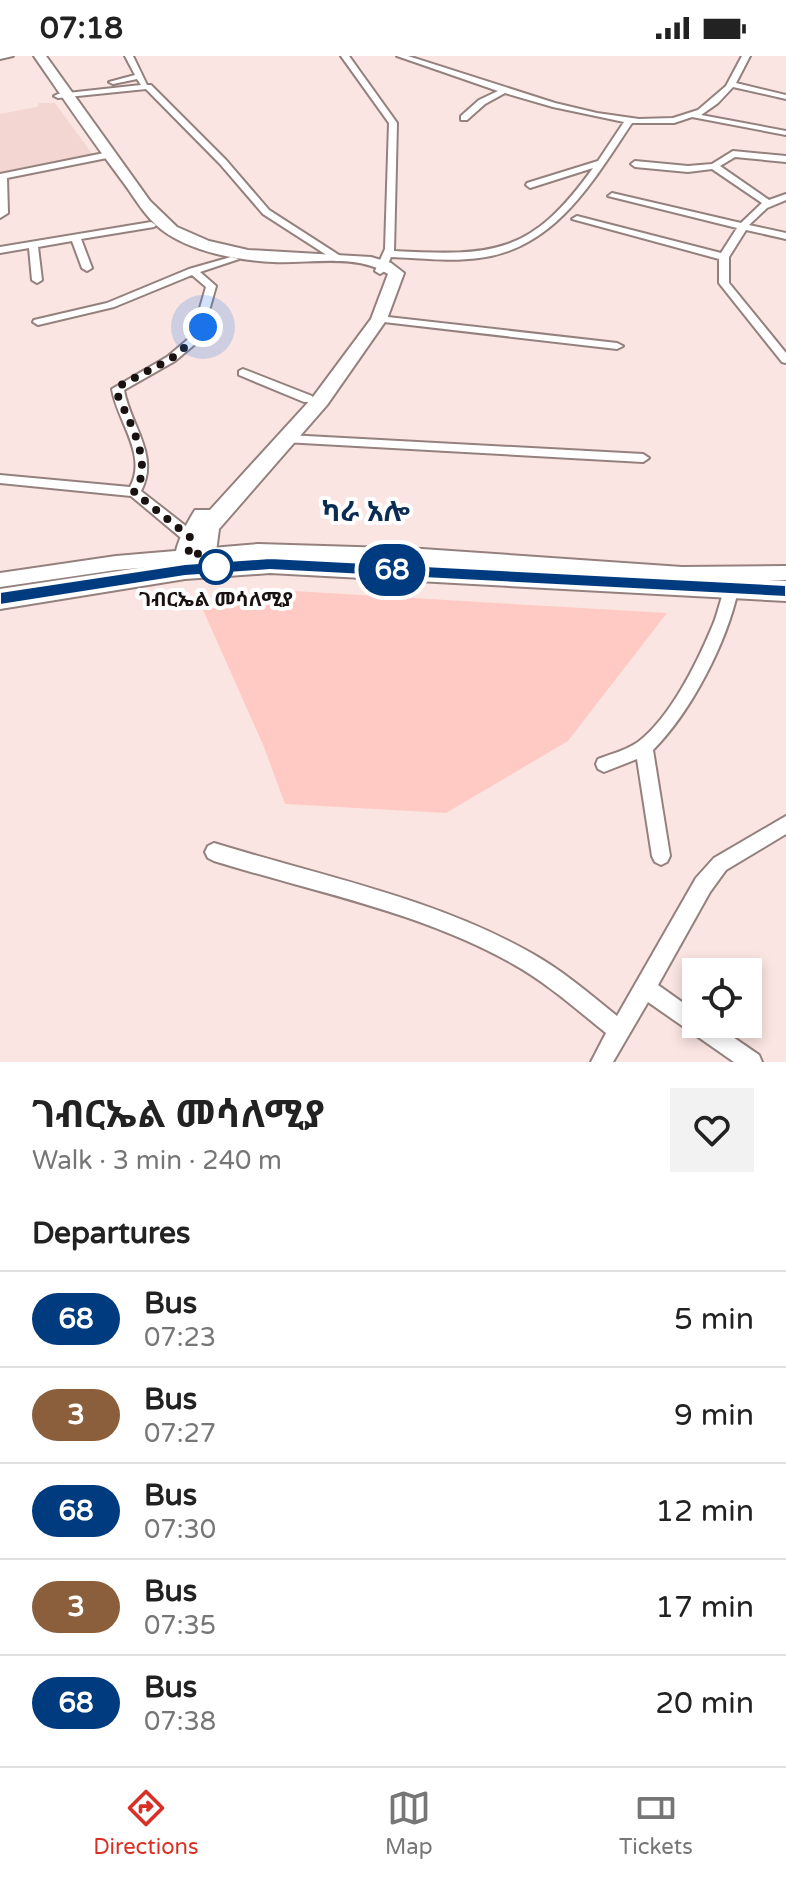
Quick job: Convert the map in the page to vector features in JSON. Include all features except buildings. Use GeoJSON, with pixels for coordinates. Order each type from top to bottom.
{"type":"FeatureCollection","features":[{"type":"Feature","properties":{"kind":"main road"},"geometry":{"type":"LineString","coordinates":[[30,56],[68,94]]}},
{"type":"Feature","properties":{"kind":"main road"},"geometry":{"type":"LineString","coordinates":[[40,56],[68,94],[104,156],[151,225],[176,242],[234,259],[277,265],[353,266],[385,263]]}},
{"type":"Feature","properties":{"kind":"main road"},"geometry":{"type":"LineString","coordinates":[[104,156],[160,222],[185,237],[259,256],[385,263],[396,273],[379,319],[320,401],[218,513],[195,557]]}},
{"type":"Feature","properties":{"kind":"main road"},"geometry":{"type":"LineString","coordinates":[[195,557],[204,512],[308,399],[367,318],[380,291],[385,263]]}},
{"type":"Feature","properties":{"kind":"main road"},"geometry":{"type":"LineString","coordinates":[[0,599],[195,557],[285,565],[786,591]]}},
{"type":"Feature","properties":{"kind":"street"},"geometry":{"type":"LineString","coordinates":[[0,57],[9,56]]}},
{"type":"Feature","properties":{"kind":"street"},"geometry":{"type":"LineString","coordinates":[[129,56],[145,86],[153,90],[223,162],[266,212],[339,259]]}},
{"type":"Feature","properties":{"kind":"street"},"geometry":{"type":"LineString","coordinates":[[345,56],[393,123],[385,263],[487,255],[552,225],[628,122]]}},
{"type":"Feature","properties":{"kind":"street"},"geometry":{"type":"LineString","coordinates":[[401,56],[628,122],[664,123],[695,116],[786,133]]}},
{"type":"Feature","properties":{"kind":"street"},"geometry":{"type":"LineString","coordinates":[[695,116],[731,84],[746,56]]}},
{"type":"Feature","properties":{"kind":"street"},"geometry":{"type":"LineString","coordinates":[[68,94],[139,76]]}},
{"type":"Feature","properties":{"kind":"street"},"geometry":{"type":"LineString","coordinates":[[731,84],[785,97]]}},
{"type":"Feature","properties":{"kind":"street"},"geometry":{"type":"LineString","coordinates":[[68,94],[145,86]]}},
{"type":"Feature","properties":{"kind":"street"},"geometry":{"type":"LineString","coordinates":[[464,118],[482,102],[507,89]]}},
{"type":"Feature","properties":{"kind":"street"},"geometry":{"type":"LineString","coordinates":[[635,164],[688,169],[714,166],[733,154],[786,159]]}},
{"type":"Feature","properties":{"kind":"street"},"geometry":{"type":"LineString","coordinates":[[0,215],[3,213],[1,177],[104,156]]}},
{"type":"Feature","properties":{"kind":"street"},"geometry":{"type":"LineString","coordinates":[[530,185],[600,163]]}},
{"type":"Feature","properties":{"kind":"street"},"geometry":{"type":"LineString","coordinates":[[714,166],[766,202]]}},
{"type":"Feature","properties":{"kind":"street"},"geometry":{"type":"LineString","coordinates":[[612,196],[786,236]]}},
{"type":"Feature","properties":{"kind":"street"},"geometry":{"type":"LineString","coordinates":[[786,197],[766,202],[753,211],[724,257],[724,283],[786,360]]}},
{"type":"Feature","properties":{"kind":"street"},"geometry":{"type":"LineString","coordinates":[[577,219],[724,257]]}},
{"type":"Feature","properties":{"kind":"street"},"geometry":{"type":"LineString","coordinates":[[0,250],[151,225]]}},
{"type":"Feature","properties":{"kind":"street"},"geometry":{"type":"LineString","coordinates":[[76,238],[87,268]]}},
{"type":"Feature","properties":{"kind":"street"},"geometry":{"type":"LineString","coordinates":[[33,245],[37,280]]}},
{"type":"Feature","properties":{"kind":"street"},"geometry":{"type":"LineString","coordinates":[[38,322],[110,305],[193,271],[234,259]]}},
{"type":"Feature","properties":{"kind":"street"},"geometry":{"type":"LineString","coordinates":[[134,492],[142,474],[139,450],[118,389],[171,359],[197,337],[211,286],[193,271]]}},
{"type":"Feature","properties":{"kind":"street"},"geometry":{"type":"LineString","coordinates":[[379,319],[617,346]]}},
{"type":"Feature","properties":{"kind":"street"},"geometry":{"type":"LineString","coordinates":[[243,373],[308,399]]}},
{"type":"Feature","properties":{"kind":"street"},"geometry":{"type":"LineString","coordinates":[[288,439],[643,458]]}},
{"type":"Feature","properties":{"kind":"street"},"geometry":{"type":"LineString","coordinates":[[0,479],[134,492],[195,557]]}},
{"type":"Feature","properties":{"kind":"street"},"geometry":{"type":"LineString","coordinates":[[0,580],[195,557],[310,551],[682,574],[786,573]]}},
{"type":"Feature","properties":{"kind":"street"},"geometry":{"type":"LineString","coordinates":[[604,764],[644,747],[671,718],[727,607],[731,590]]}},
{"type":"Feature","properties":{"kind":"street"},"geometry":{"type":"LineString","coordinates":[[644,747],[661,856]]}},
{"type":"Feature","properties":{"kind":"street"},"geometry":{"type":"LineString","coordinates":[[601,1062],[703,885],[720,864],[786,824]]}},
{"type":"Feature","properties":{"kind":"street"},"geometry":{"type":"LineString","coordinates":[[214,852],[347,891],[477,936],[552,977],[620,1031]]}},
{"type":"Feature","properties":{"kind":"street"},"geometry":{"type":"LineString","coordinates":[[645,988],[682,1014]]}},
{"type":"Feature","properties":{"kind":"street"},"geometry":{"type":"LineString","coordinates":[[717,1038],[752,1062]]}},
{"type":"Feature","properties":{"kind":"shaded area"},"geometry":{"type":"Polygon","coordinates":[[[39,103],[55,103],[93,155],[0,173],[0,114],[37,107],[39,103]]]}},
{"type":"Feature","properties":{"kind":"shaded area"},"geometry":{"type":"Polygon","coordinates":[[[293,591],[667,613],[568,741],[446,813],[285,804],[264,747],[203,610],[293,591]]]}},
{"type":"Feature","properties":{"kind":"bus line","name":"68"},"geometry":{"type":"LineString","coordinates":[[0,599],[185,570],[270,564],[786,591]]}},
{"type":"Feature","properties":{"kind":"place","name":"ገብርኤል መሳለሚያ"},"geometry":{"type":"Point","coordinates":[216,567]}},
{"type":"Feature","properties":{"kind":"district","name":"ካራ አሎ"},"geometry":{"type":"Point","coordinates":[366,512]}},
{"type":"Feature","properties":{"kind":"route"},"geometry":{"type":"LineString","coordinates":[[203,327],[186,348],[154,369],[121,385],[117,394],[139,450],[142,474],[140,485],[134,492],[191,538],[188,555],[205,553],[205,569],[224,567],[216,567]]}}]}
